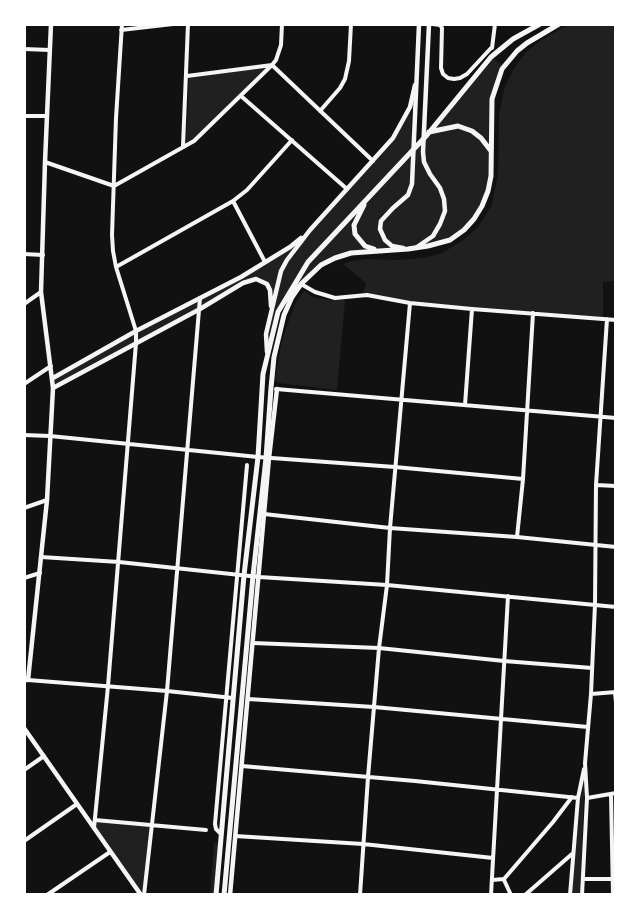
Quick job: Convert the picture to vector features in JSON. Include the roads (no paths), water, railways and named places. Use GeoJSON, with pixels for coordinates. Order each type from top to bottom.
{"type":"FeatureCollection","features":[{"type":"Feature","properties":{"kind":"main road"},"geometry":{"type":"LineString","coordinates":[[216,895],[244,575],[258,457],[263,374],[278,312],[308,262],[428,133],[491,57],[513,39],[540,24]]}},
{"type":"Feature","properties":{"kind":"main road"},"geometry":{"type":"LineString","coordinates":[[224,895],[268,458],[274,388],[274,357],[284,315],[301,284],[321,265],[335,258],[351,253],[412,249],[450,240],[464,230],[482,206],[488,191],[492,152],[492,99],[502,69],[527,43],[559,24]]}},
{"type":"Feature","properties":{"kind":"main road"},"geometry":{"type":"LineString","coordinates":[[428,133],[458,126],[472,131],[492,152]]}},
{"type":"Feature","properties":{"kind":"main road"},"geometry":{"type":"LineString","coordinates":[[368,198],[354,225],[355,234],[365,246],[385,251]]}},
{"type":"Feature","properties":{"kind":"street"},"geometry":{"type":"LineString","coordinates":[[51,24],[41,292],[53,388],[47,500],[26,680],[233,698]]}},
{"type":"Feature","properties":{"kind":"street"},"geometry":{"type":"LineString","coordinates":[[94,828],[136,343],[136,332],[116,267],[112,235],[122,24]]}},
{"type":"Feature","properties":{"kind":"street"},"geometry":{"type":"LineString","coordinates":[[122,30],[173,24]]}},
{"type":"Feature","properties":{"kind":"street"},"geometry":{"type":"LineString","coordinates":[[183,147],[188,24]]}},
{"type":"Feature","properties":{"kind":"street"},"geometry":{"type":"LineString","coordinates":[[45,162],[114,186],[194,141],[276,60],[281,45],[282,24]]}},
{"type":"Feature","properties":{"kind":"street"},"geometry":{"type":"LineString","coordinates":[[320,111],[345,79],[349,61],[351,24]]}},
{"type":"Feature","properties":{"kind":"street"},"geometry":{"type":"LineString","coordinates":[[419,24],[412,179],[408,195],[381,221],[380,229],[389,244],[412,249],[433,236],[445,211],[440,188],[424,162],[423,152],[431,24],[440,25],[442,28],[441,68],[443,74],[448,78],[460,78],[467,74],[492,47]]}},
{"type":"Feature","properties":{"kind":"street"},"geometry":{"type":"LineString","coordinates":[[491,57],[495,24]]}},
{"type":"Feature","properties":{"kind":"street"},"geometry":{"type":"LineString","coordinates":[[24,49],[50,50]]}},
{"type":"Feature","properties":{"kind":"street"},"geometry":{"type":"LineString","coordinates":[[187,76],[272,65]]}},
{"type":"Feature","properties":{"kind":"street"},"geometry":{"type":"LineString","coordinates":[[272,65],[373,161]]}},
{"type":"Feature","properties":{"kind":"street"},"geometry":{"type":"LineString","coordinates":[[267,355],[266,334],[281,271],[310,230],[393,138],[410,107],[418,72]]}},
{"type":"Feature","properties":{"kind":"street"},"geometry":{"type":"LineString","coordinates":[[241,96],[348,189]]}},
{"type":"Feature","properties":{"kind":"street"},"geometry":{"type":"LineString","coordinates":[[24,116],[47,116]]}},
{"type":"Feature","properties":{"kind":"street"},"geometry":{"type":"LineString","coordinates":[[116,267],[233,201],[247,190],[292,140]]}},
{"type":"Feature","properties":{"kind":"street"},"geometry":{"type":"LineString","coordinates":[[233,201],[265,262]]}},
{"type":"Feature","properties":{"kind":"street"},"geometry":{"type":"LineString","coordinates":[[53,378],[241,277],[290,247],[310,230]]}},
{"type":"Feature","properties":{"kind":"street"},"geometry":{"type":"LineString","coordinates":[[24,255],[43,255]]}},
{"type":"Feature","properties":{"kind":"street"},"geometry":{"type":"LineString","coordinates":[[53,388],[200,309],[243,283],[256,279],[269,286],[271,315]]}},
{"type":"Feature","properties":{"kind":"street"},"geometry":{"type":"LineString","coordinates":[[301,284],[315,292],[335,298],[367,295],[410,303],[616,320]]}},
{"type":"Feature","properties":{"kind":"street"},"geometry":{"type":"LineString","coordinates":[[24,304],[41,292]]}},
{"type":"Feature","properties":{"kind":"street"},"geometry":{"type":"LineString","coordinates":[[142,895],[167,691],[200,297]]}},
{"type":"Feature","properties":{"kind":"street"},"geometry":{"type":"LineString","coordinates":[[360,895],[368,777],[387,585],[410,303]]}},
{"type":"Feature","properties":{"kind":"street"},"geometry":{"type":"LineString","coordinates":[[465,405],[472,309]]}},
{"type":"Feature","properties":{"kind":"street"},"geometry":{"type":"LineString","coordinates":[[517,537],[523,479],[533,313]]}},
{"type":"Feature","properties":{"kind":"street"},"geometry":{"type":"LineString","coordinates":[[582,895],[585,763],[595,604],[596,484],[607,319]]}},
{"type":"Feature","properties":{"kind":"street"},"geometry":{"type":"LineString","coordinates":[[24,384],[51,366]]}},
{"type":"Feature","properties":{"kind":"street"},"geometry":{"type":"LineString","coordinates":[[274,388],[616,418]]}},
{"type":"Feature","properties":{"kind":"street"},"geometry":{"type":"LineString","coordinates":[[24,435],[523,479]]}},
{"type":"Feature","properties":{"kind":"street"},"geometry":{"type":"LineString","coordinates":[[230,895],[268,458]]}},
{"type":"Feature","properties":{"kind":"street"},"geometry":{"type":"LineString","coordinates":[[221,834],[215,824],[247,465]]}},
{"type":"Feature","properties":{"kind":"street"},"geometry":{"type":"LineString","coordinates":[[596,484],[616,486]]}},
{"type":"Feature","properties":{"kind":"street"},"geometry":{"type":"LineString","coordinates":[[24,508],[47,500]]}},
{"type":"Feature","properties":{"kind":"street"},"geometry":{"type":"LineString","coordinates":[[264,514],[390,528],[616,547]]}},
{"type":"Feature","properties":{"kind":"street"},"geometry":{"type":"LineString","coordinates":[[41,557],[118,562],[256,577],[387,585],[616,607]]}},
{"type":"Feature","properties":{"kind":"street"},"geometry":{"type":"LineString","coordinates":[[24,578],[40,573]]}},
{"type":"Feature","properties":{"kind":"street"},"geometry":{"type":"LineString","coordinates":[[491,895],[508,596]]}},
{"type":"Feature","properties":{"kind":"street"},"geometry":{"type":"LineString","coordinates":[[253,642],[379,648],[592,668]]}},
{"type":"Feature","properties":{"kind":"street"},"geometry":{"type":"LineString","coordinates":[[591,694],[615,693],[616,702]]}},
{"type":"Feature","properties":{"kind":"street"},"geometry":{"type":"LineString","coordinates":[[248,699],[374,707],[588,727]]}},
{"type":"Feature","properties":{"kind":"street"},"geometry":{"type":"LineString","coordinates":[[24,728],[142,895]]}},
{"type":"Feature","properties":{"kind":"street"},"geometry":{"type":"LineString","coordinates":[[24,770],[44,756]]}},
{"type":"Feature","properties":{"kind":"street"},"geometry":{"type":"LineString","coordinates":[[570,895],[578,798],[585,763]]}},
{"type":"Feature","properties":{"kind":"street"},"geometry":{"type":"LineString","coordinates":[[242,766],[578,798]]}},
{"type":"Feature","properties":{"kind":"street"},"geometry":{"type":"LineString","coordinates":[[586,798],[613,794],[615,879],[613,895]]}},
{"type":"Feature","properties":{"kind":"street"},"geometry":{"type":"LineString","coordinates":[[492,880],[504,879],[572,797]]}},
{"type":"Feature","properties":{"kind":"street"},"geometry":{"type":"LineString","coordinates":[[24,841],[77,804]]}},
{"type":"Feature","properties":{"kind":"street"},"geometry":{"type":"LineString","coordinates":[[95,819],[206,830]]}},
{"type":"Feature","properties":{"kind":"street"},"geometry":{"type":"LineString","coordinates":[[235,836],[363,844],[493,858]]}},
{"type":"Feature","properties":{"kind":"street"},"geometry":{"type":"LineString","coordinates":[[47,895],[110,852]]}},
{"type":"Feature","properties":{"kind":"street"},"geometry":{"type":"LineString","coordinates":[[525,895],[573,854]]}},
{"type":"Feature","properties":{"kind":"street"},"geometry":{"type":"LineString","coordinates":[[504,879],[512,895]]}},
{"type":"Feature","properties":{"kind":"street"},"geometry":{"type":"LineString","coordinates":[[583,879],[615,879]]}}]}
